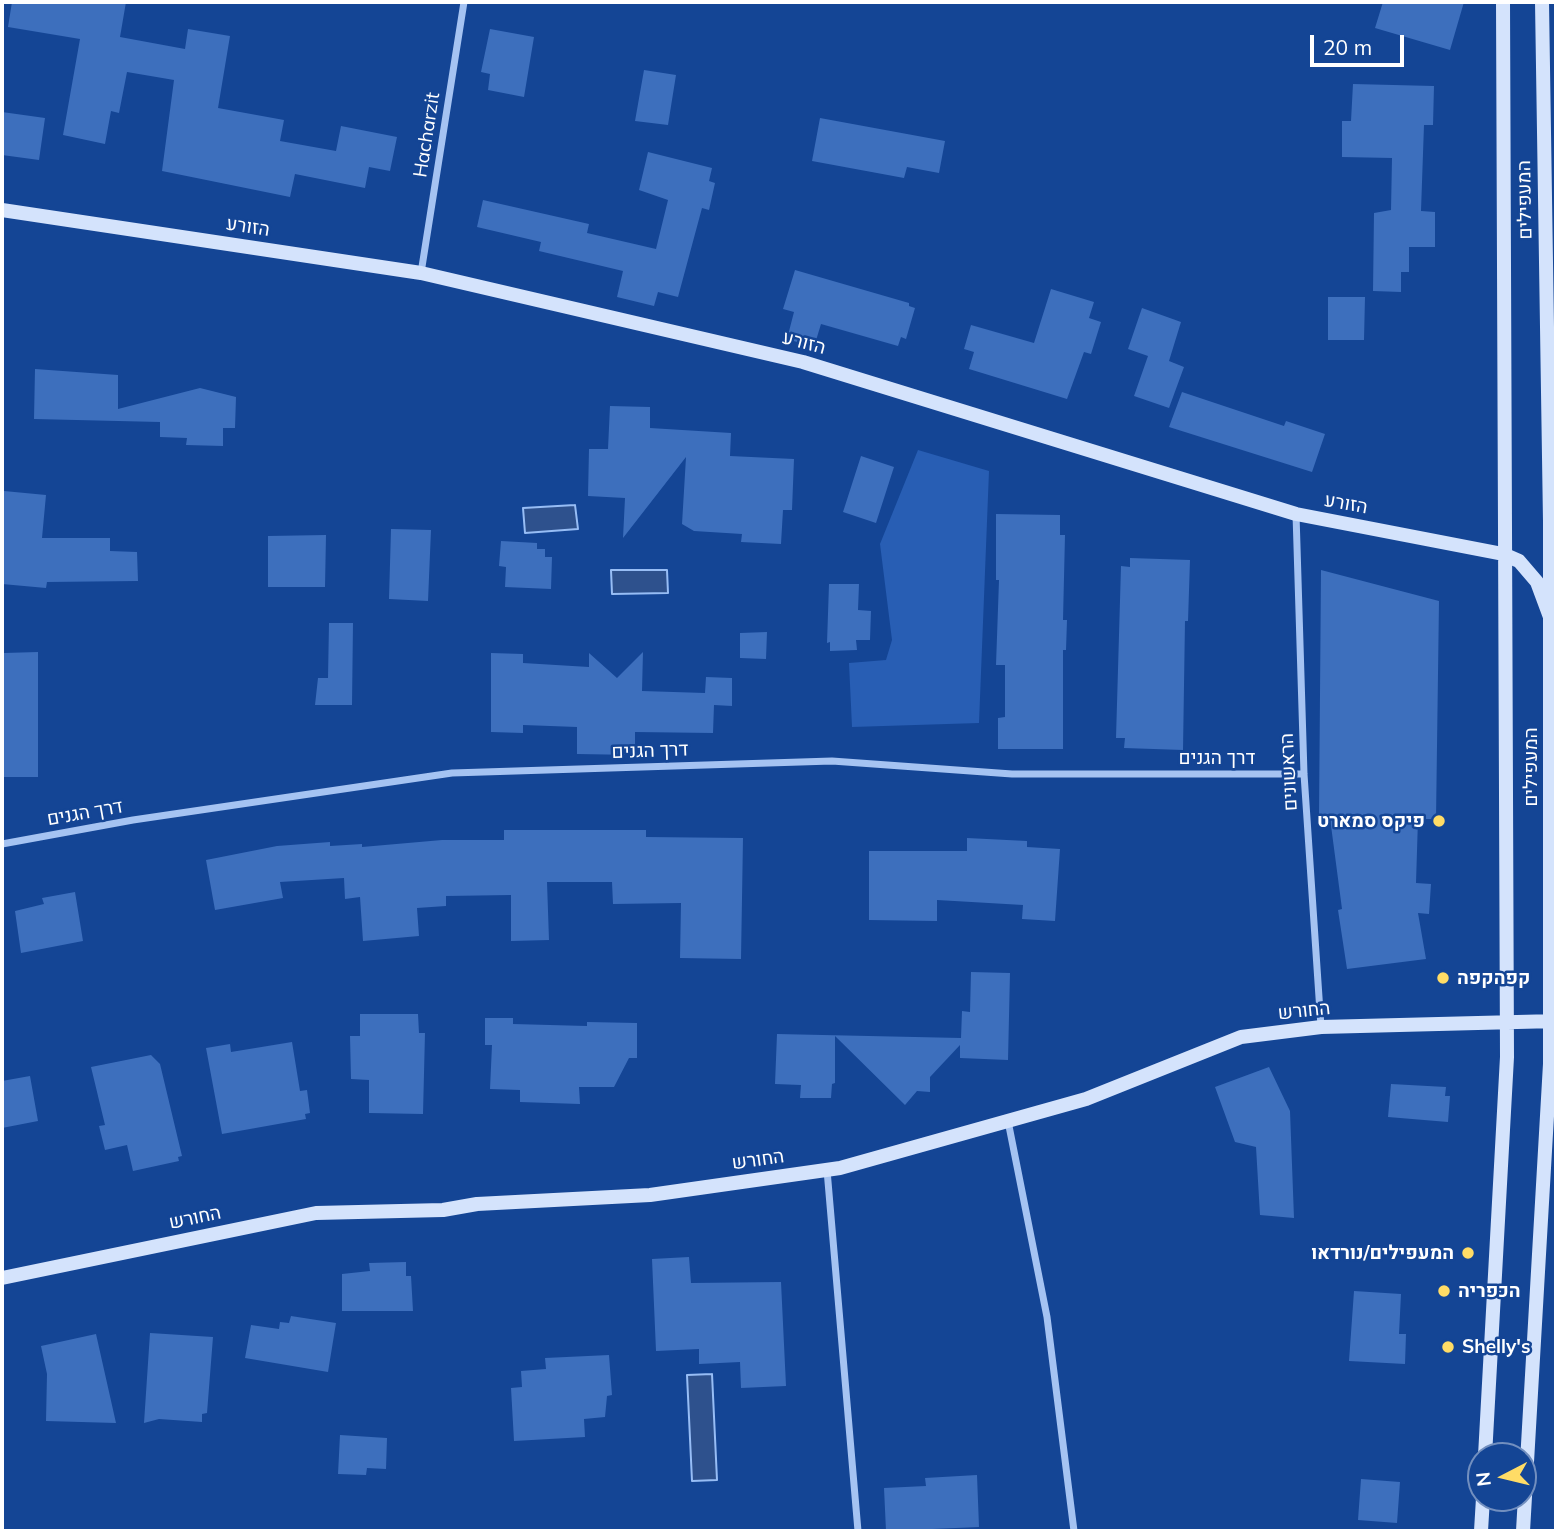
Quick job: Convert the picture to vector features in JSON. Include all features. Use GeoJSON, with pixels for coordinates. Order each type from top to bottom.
{"type":"FeatureCollection","features":[{"type":"Feature","properties":{"kind":"street","name":"Hacharzit"},"geometry":{"type":"LineString","coordinates":[[421,273],[464,2]]}},
{"type":"Feature","properties":{"kind":"street","name":"המעפילים"},"geometry":{"type":"LineString","coordinates":[[1486,1442],[1506,1021],[1503,2]]}},
{"type":"Feature","properties":{"kind":"street","name":"המעפילים"},"geometry":{"type":"LineString","coordinates":[[1523,1531],[1554,1021],[1542,2]]}},
{"type":"Feature","properties":{"kind":"street","name":"הזורע"},"geometry":{"type":"LineString","coordinates":[[2,210],[421,273],[803,362],[1296,514],[1503,554],[1518,561],[1537,582],[1550,617]]}},
{"type":"Feature","properties":{"kind":"street","name":"הראשונים"},"geometry":{"type":"LineString","coordinates":[[1296,514],[1304,774],[1321,1027]]}},
{"type":"Feature","properties":{"kind":"street","name":"דרך הגנים"},"geometry":{"type":"LineString","coordinates":[[2,844],[133,820],[452,773],[832,761],[1012,774],[1304,774]]}},
{"type":"Feature","properties":{"kind":"street","name":"החורש"},"geometry":{"type":"LineString","coordinates":[[2,1278],[316,1213],[443,1210],[477,1205],[650,1195],[827,1170],[1086,1099],[1241,1037],[1321,1027],[1554,1021]]}},
{"type":"Feature","properties":{"kind":"street"},"geometry":{"type":"LineString","coordinates":[[1008,1120],[1047,1317],[1074,1531]]}},
{"type":"Feature","properties":{"kind":"street"},"geometry":{"type":"LineString","coordinates":[[827,1170],[858,1531]]}},
{"type":"Feature","properties":{"kind":"street"},"geometry":{"type":"LineString","coordinates":[[1481,1531],[1482,1512]]}},
{"type":"Feature","properties":{"kind":"shaded area"},"geometry":{"type":"Polygon","coordinates":[[[918,450],[989,471],[979,723],[852,727],[849,663],[886,660],[892,640],[880,544],[918,450]]]}},
{"type":"Feature","properties":{"kind":"shaded area"},"geometry":{"type":"Polygon","coordinates":[[[575,505],[578,529],[525,533],[523,508],[575,505]]]}},
{"type":"Feature","properties":{"kind":"shaded area"},"geometry":{"type":"Polygon","coordinates":[[[611,570],[667,570],[668,593],[612,594],[611,570]]]}},
{"type":"Feature","properties":{"kind":"shaded area"},"geometry":{"type":"Polygon","coordinates":[[[712,1374],[717,1480],[692,1481],[687,1375],[712,1374]]]}},
{"type":"Feature","properties":{"kind":"building"},"geometry":{"type":"Polygon","coordinates":[[[12,2],[126,2],[120,37],[185,49],[188,29],[230,36],[218,108],[284,120],[280,141],[336,151],[341,126],[397,137],[390,171],[369,167],[365,188],[295,174],[290,197],[162,171],[174,80],[127,72],[119,113],[111,111],[105,144],[63,135],[80,39],[8,27],[12,2]]]}},
{"type":"Feature","properties":{"kind":"building"},"geometry":{"type":"Polygon","coordinates":[[[1383,2],[1464,2],[1450,50],[1375,28],[1383,2]]]}},
{"type":"Feature","properties":{"kind":"building"},"geometry":{"type":"Polygon","coordinates":[[[490,29],[534,37],[524,97],[488,90],[490,74],[481,72],[490,29]]]}},
{"type":"Feature","properties":{"kind":"building"},"geometry":{"type":"Polygon","coordinates":[[[644,70],[676,75],[668,125],[635,121],[644,70]]]}},
{"type":"Feature","properties":{"kind":"building"},"geometry":{"type":"Polygon","coordinates":[[[1353,84],[1434,86],[1433,125],[1424,125],[1421,211],[1435,212],[1435,247],[1409,247],[1409,272],[1401,272],[1401,292],[1373,291],[1374,213],[1391,210],[1392,158],[1342,157],[1342,121],[1351,121],[1353,84]]]}},
{"type":"Feature","properties":{"kind":"building"},"geometry":{"type":"Polygon","coordinates":[[[2,112],[45,118],[39,160],[2,155],[2,112]]]}},
{"type":"Feature","properties":{"kind":"building"},"geometry":{"type":"Polygon","coordinates":[[[820,118],[945,141],[939,173],[907,167],[904,178],[812,161],[820,118]]]}},
{"type":"Feature","properties":{"kind":"building"},"geometry":{"type":"Polygon","coordinates":[[[648,152],[712,168],[709,181],[715,183],[709,210],[702,208],[678,297],[658,292],[654,306],[617,297],[623,271],[539,251],[541,242],[477,227],[483,200],[589,224],[587,233],[656,249],[668,200],[639,190],[648,152]]]}},
{"type":"Feature","properties":{"kind":"building"},"geometry":{"type":"Polygon","coordinates":[[[795,270],[909,303],[909,306],[915,308],[906,339],[901,337],[898,346],[821,324],[814,347],[787,339],[794,312],[783,309],[795,270]]]}},
{"type":"Feature","properties":{"kind":"building"},"geometry":{"type":"Polygon","coordinates":[[[1051,289],[1094,302],[1089,318],[1101,322],[1091,354],[1084,352],[1067,399],[969,369],[974,352],[964,349],[971,325],[1034,343],[1051,289]]]}},
{"type":"Feature","properties":{"kind":"building"},"geometry":{"type":"Polygon","coordinates":[[[1328,297],[1365,297],[1364,340],[1328,340],[1328,297]]]}},
{"type":"Feature","properties":{"kind":"building"},"geometry":{"type":"Polygon","coordinates":[[[1142,308],[1181,322],[1169,361],[1184,367],[1169,408],[1134,396],[1148,356],[1128,349],[1142,308]]]}},
{"type":"Feature","properties":{"kind":"building"},"geometry":{"type":"Polygon","coordinates":[[[35,369],[118,375],[118,409],[200,388],[236,397],[235,428],[223,428],[223,446],[186,445],[187,438],[160,437],[160,422],[34,419],[35,369]]]}},
{"type":"Feature","properties":{"kind":"building"},"geometry":{"type":"Polygon","coordinates":[[[1182,392],[1284,426],[1286,421],[1325,434],[1312,472],[1169,427],[1182,392]]]}},
{"type":"Feature","properties":{"kind":"building"},"geometry":{"type":"Polygon","coordinates":[[[610,406],[650,407],[650,428],[731,433],[730,456],[794,459],[792,510],[783,510],[781,544],[741,542],[742,534],[694,531],[682,524],[686,457],[623,538],[625,498],[588,496],[589,449],[608,449],[610,406]]]}},
{"type":"Feature","properties":{"kind":"building"},"geometry":{"type":"Polygon","coordinates":[[[861,456],[894,467],[876,523],[843,512],[861,456]]]}},
{"type":"Feature","properties":{"kind":"building"},"geometry":{"type":"Polygon","coordinates":[[[4,491],[46,495],[42,538],[110,538],[110,551],[137,552],[138,581],[47,582],[46,588],[2,584],[4,491]]]}},
{"type":"Feature","properties":{"kind":"building"},"geometry":{"type":"Polygon","coordinates":[[[996,514],[1060,515],[1060,535],[1065,535],[1063,620],[1067,620],[1066,650],[1063,650],[1063,749],[998,749],[998,718],[1005,717],[1005,665],[996,665],[999,580],[996,580],[996,514]]]}},
{"type":"Feature","properties":{"kind":"building"},"geometry":{"type":"Polygon","coordinates":[[[391,529],[431,530],[428,601],[389,599],[391,529]]]}},
{"type":"Feature","properties":{"kind":"building"},"geometry":{"type":"Polygon","coordinates":[[[326,535],[325,587],[268,587],[268,536],[326,535]]]}},
{"type":"Feature","properties":{"kind":"building"},"geometry":{"type":"Polygon","coordinates":[[[501,541],[537,543],[537,549],[545,549],[545,557],[552,557],[551,589],[505,587],[506,567],[499,566],[501,541]]]}},
{"type":"Feature","properties":{"kind":"building"},"geometry":{"type":"Polygon","coordinates":[[[1130,558],[1190,560],[1188,621],[1185,621],[1183,750],[1124,748],[1125,738],[1116,738],[1121,566],[1130,567],[1130,558]]]}},
{"type":"Feature","properties":{"kind":"building"},"geometry":{"type":"Polygon","coordinates":[[[1321,570],[1439,601],[1436,819],[1418,819],[1416,883],[1431,884],[1429,914],[1418,913],[1426,959],[1347,969],[1338,910],[1342,909],[1330,818],[1319,817],[1321,570]]]}},
{"type":"Feature","properties":{"kind":"building"},"geometry":{"type":"Polygon","coordinates":[[[829,584],[859,584],[858,610],[871,611],[870,640],[856,640],[857,650],[830,651],[830,642],[827,643],[829,584]]]}},
{"type":"Feature","properties":{"kind":"building"},"geometry":{"type":"Polygon","coordinates":[[[329,623],[353,623],[352,705],[315,705],[318,678],[328,678],[329,623]]]}},
{"type":"Feature","properties":{"kind":"building"},"geometry":{"type":"Polygon","coordinates":[[[767,632],[766,659],[740,658],[740,633],[767,632]]]}},
{"type":"Feature","properties":{"kind":"building"},"geometry":{"type":"Polygon","coordinates":[[[38,652],[38,777],[4,777],[2,658],[4,653],[38,652]]]}},
{"type":"Feature","properties":{"kind":"building"},"geometry":{"type":"Polygon","coordinates":[[[643,652],[642,691],[705,693],[706,677],[732,678],[732,706],[714,705],[713,733],[635,732],[635,755],[577,754],[577,727],[523,725],[523,733],[491,732],[491,653],[523,654],[523,663],[589,667],[589,653],[617,678],[643,652]]]}},
{"type":"Feature","properties":{"kind":"building"},"geometry":{"type":"Polygon","coordinates":[[[504,830],[646,830],[646,837],[743,838],[741,959],[680,958],[681,903],[613,904],[612,882],[547,882],[549,940],[511,941],[511,895],[446,896],[446,906],[417,908],[419,936],[363,941],[360,897],[345,899],[344,878],[280,882],[283,898],[215,910],[206,860],[277,846],[330,842],[330,846],[362,844],[362,847],[442,840],[504,840],[504,830]]]}},
{"type":"Feature","properties":{"kind":"building"},"geometry":{"type":"Polygon","coordinates":[[[967,838],[1027,841],[1027,847],[1060,849],[1055,921],[1022,919],[1023,905],[937,900],[937,921],[869,920],[869,851],[967,851],[967,838]]]}},
{"type":"Feature","properties":{"kind":"building"},"geometry":{"type":"Polygon","coordinates":[[[75,892],[83,941],[21,953],[15,911],[44,904],[42,898],[75,892]]]}},
{"type":"Feature","properties":{"kind":"building"},"geometry":{"type":"Polygon","coordinates":[[[971,972],[1010,973],[1008,1060],[960,1058],[960,1045],[930,1077],[930,1092],[917,1091],[905,1105],[835,1036],[835,1083],[832,1084],[831,1098],[800,1098],[801,1085],[775,1084],[777,1034],[961,1038],[962,1011],[970,1012],[971,972]]]}},
{"type":"Feature","properties":{"kind":"building"},"geometry":{"type":"Polygon","coordinates":[[[360,1014],[418,1014],[419,1033],[425,1033],[423,1114],[369,1113],[369,1080],[351,1079],[350,1036],[360,1036],[360,1014]]]}},
{"type":"Feature","properties":{"kind":"building"},"geometry":{"type":"Polygon","coordinates":[[[485,1018],[513,1018],[513,1024],[587,1026],[587,1022],[637,1023],[637,1058],[629,1058],[614,1087],[579,1087],[580,1104],[520,1102],[520,1090],[490,1089],[492,1045],[485,1045],[485,1018]]]}},
{"type":"Feature","properties":{"kind":"building"},"geometry":{"type":"Polygon","coordinates":[[[292,1042],[300,1091],[307,1090],[310,1113],[305,1114],[306,1119],[222,1134],[206,1048],[230,1044],[231,1052],[292,1042]]]}},
{"type":"Feature","properties":{"kind":"building"},"geometry":{"type":"Polygon","coordinates":[[[151,1055],[160,1064],[182,1156],[178,1157],[179,1161],[133,1171],[127,1145],[105,1150],[99,1126],[105,1125],[91,1067],[151,1055]]]}},
{"type":"Feature","properties":{"kind":"building"},"geometry":{"type":"Polygon","coordinates":[[[1269,1067],[1290,1111],[1294,1218],[1260,1215],[1256,1147],[1235,1142],[1215,1087],[1269,1067]]]}},
{"type":"Feature","properties":{"kind":"building"},"geometry":{"type":"Polygon","coordinates":[[[30,1076],[38,1121],[2,1128],[2,1081],[30,1076]]]}},
{"type":"Feature","properties":{"kind":"building"},"geometry":{"type":"Polygon","coordinates":[[[1391,1084],[1446,1087],[1445,1096],[1450,1096],[1448,1122],[1388,1117],[1391,1084]]]}},
{"type":"Feature","properties":{"kind":"building"},"geometry":{"type":"Polygon","coordinates":[[[689,1257],[691,1283],[781,1282],[786,1386],[741,1388],[740,1362],[699,1364],[699,1349],[656,1351],[652,1259],[689,1257]]]}},
{"type":"Feature","properties":{"kind":"building"},"geometry":{"type":"Polygon","coordinates":[[[406,1262],[406,1276],[411,1276],[413,1311],[342,1311],[342,1274],[370,1271],[369,1263],[406,1262]]]}},
{"type":"Feature","properties":{"kind":"building"},"geometry":{"type":"Polygon","coordinates":[[[1354,1291],[1401,1294],[1399,1334],[1406,1334],[1405,1364],[1349,1361],[1354,1291]]]}},
{"type":"Feature","properties":{"kind":"building"},"geometry":{"type":"Polygon","coordinates":[[[291,1316],[336,1323],[328,1372],[245,1358],[251,1325],[279,1329],[280,1322],[289,1323],[291,1316]]]}},
{"type":"Feature","properties":{"kind":"building"},"geometry":{"type":"Polygon","coordinates":[[[150,1333],[213,1337],[207,1413],[202,1414],[202,1422],[159,1419],[144,1423],[150,1333]]]}},
{"type":"Feature","properties":{"kind":"building"},"geometry":{"type":"Polygon","coordinates":[[[96,1334],[116,1423],[46,1421],[47,1374],[41,1346],[96,1334]]]}},
{"type":"Feature","properties":{"kind":"building"},"geometry":{"type":"Polygon","coordinates":[[[609,1355],[612,1395],[607,1396],[605,1417],[584,1419],[585,1437],[514,1441],[511,1388],[522,1387],[521,1371],[546,1369],[545,1358],[609,1355]]]}},
{"type":"Feature","properties":{"kind":"building"},"geometry":{"type":"Polygon","coordinates":[[[340,1435],[387,1438],[386,1469],[367,1468],[366,1475],[338,1474],[340,1435]]]}},
{"type":"Feature","properties":{"kind":"building"},"geometry":{"type":"Polygon","coordinates":[[[977,1475],[979,1527],[886,1531],[884,1488],[926,1486],[925,1478],[977,1475]]]}},
{"type":"Feature","properties":{"kind":"building"},"geometry":{"type":"Polygon","coordinates":[[[1361,1479],[1400,1482],[1397,1523],[1358,1520],[1361,1479]]]}},
{"type":"Feature","properties":{"kind":"place","name":"פיקס סמארט"},"geometry":{"type":"Point","coordinates":[1439,821]}},
{"type":"Feature","properties":{"kind":"place","name":"קפהקפה"},"geometry":{"type":"Point","coordinates":[1443,978]}},
{"type":"Feature","properties":{"kind":"place","name":"המעפילים/נורדאו"},"geometry":{"type":"Point","coordinates":[1468,1253]}},
{"type":"Feature","properties":{"kind":"place","name":"הכפריה"},"geometry":{"type":"Point","coordinates":[1444,1291]}},
{"type":"Feature","properties":{"kind":"place","name":"Shelly's"},"geometry":{"type":"Point","coordinates":[1448,1347]}}]}
